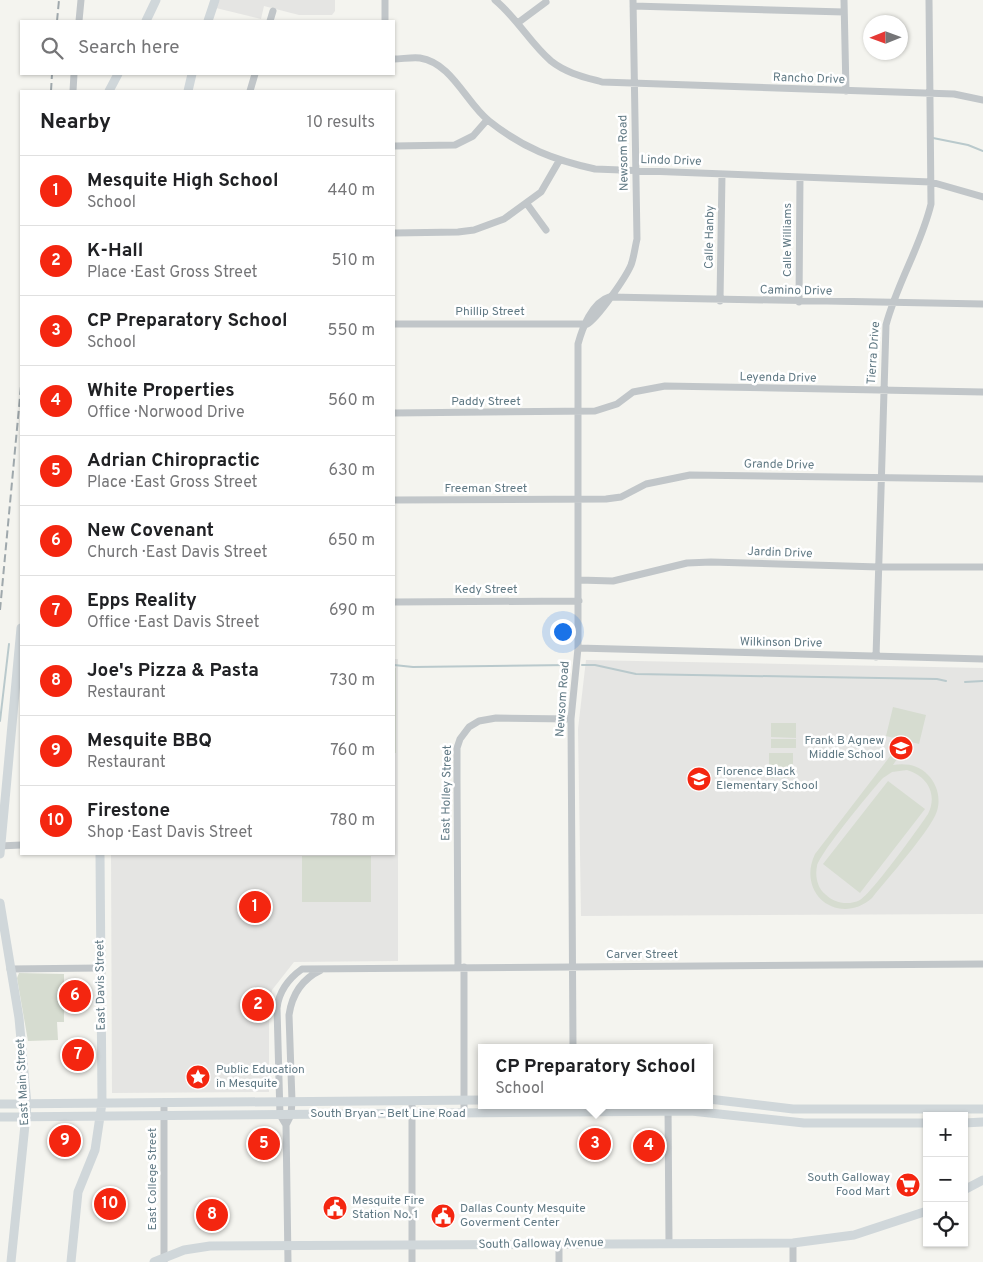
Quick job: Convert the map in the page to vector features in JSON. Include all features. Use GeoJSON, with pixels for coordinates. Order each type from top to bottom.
{"type":"FeatureCollection","features":[{"type":"Feature","properties":{"kind":"main road"},"geometry":{"type":"LineString","coordinates":[[146,20],[156,0]]}},
{"type":"Feature","properties":{"kind":"main road"},"geometry":{"type":"LineString","coordinates":[[208,20],[214,0]]}},
{"type":"Feature","properties":{"kind":"main road"},"geometry":{"type":"LineString","coordinates":[[110,90],[117,75]]}},
{"type":"Feature","properties":{"kind":"main road"},"geometry":{"type":"LineString","coordinates":[[188,90],[192,75]]}},
{"type":"Feature","properties":{"kind":"main road"},"geometry":{"type":"LineString","coordinates":[[0,854],[20,638]]}},
{"type":"Feature","properties":{"kind":"main road","name":"East Davis Street"},"geometry":{"type":"LineString","coordinates":[[70,1262],[78,1192],[95,1150],[102,1103],[100,855]]}},
{"type":"Feature","properties":{"kind":"main road","name":"East Main Street"},"geometry":{"type":"LineString","coordinates":[[0,903],[19,1018],[28,1116],[11,1262]]}},
{"type":"Feature","properties":{"kind":"main road"},"geometry":{"type":"LineString","coordinates":[[713,1099],[793,1109],[940,1112],[983,1109]]}},
{"type":"Feature","properties":{"kind":"main road","name":"South Bryan - Belt Line Road"},"geometry":{"type":"LineString","coordinates":[[0,1104],[478,1100]]}},
{"type":"Feature","properties":{"kind":"main road"},"geometry":{"type":"LineString","coordinates":[[345,1114],[346,1101]]}},
{"type":"Feature","properties":{"kind":"main road","name":"South Bryan - Belt Line Road"},"geometry":{"type":"LineString","coordinates":[[0,1117],[464,1114],[512,1109],[573,1109]]}},
{"type":"Feature","properties":{"kind":"main road","name":"South Bryan - Belt Line Road"},"geometry":{"type":"LineString","coordinates":[[678,1109],[804,1123],[923,1123]]}},
{"type":"Feature","properties":{"kind":"main road"},"geometry":{"type":"LineString","coordinates":[[968,1122],[983,1122]]}},
{"type":"Feature","properties":{"kind":"main road"},"geometry":{"type":"LineString","coordinates":[[968,1188],[983,1180]]}},
{"type":"Feature","properties":{"kind":"main road","name":"South Galloway Avenue"},"geometry":{"type":"LineString","coordinates":[[154,1262],[164,1260],[184,1250],[210,1246],[288,1248],[559,1243],[793,1243],[854,1235],[923,1212]]}},
{"type":"Feature","properties":{"kind":"street"},"geometry":{"type":"LineString","coordinates":[[79,20],[81,0]]}},
{"type":"Feature","properties":{"kind":"street"},"geometry":{"type":"LineString","coordinates":[[385,0],[385,20]]}},
{"type":"Feature","properties":{"kind":"street","name":"Rancho Drive"},"geometry":{"type":"LineString","coordinates":[[495,0],[519,22],[551,60],[577,75],[602,82],[954,94],[983,100]]}},
{"type":"Feature","properties":{"kind":"street"},"geometry":{"type":"LineString","coordinates":[[844,0],[846,91]]}},
{"type":"Feature","properties":{"kind":"street","name":"Tierra Drive"},"geometry":{"type":"LineString","coordinates":[[876,657],[886,325],[891,304],[925,230],[931,204],[929,0]]}},
{"type":"Feature","properties":{"kind":"street"},"geometry":{"type":"LineString","coordinates":[[519,22],[546,2]]}},
{"type":"Feature","properties":{"kind":"street"},"geometry":{"type":"LineString","coordinates":[[633,3],[844,12]]}},
{"type":"Feature","properties":{"kind":"street","name":"Newsom Road"},"geometry":{"type":"LineString","coordinates":[[573,1044],[571,718],[578,648],[579,601],[578,344],[589,315],[604,299],[609,297],[624,279],[637,239],[633,3]]}},
{"type":"Feature","properties":{"kind":"street"},"geometry":{"type":"LineString","coordinates":[[270,20],[273,11]]}},
{"type":"Feature","properties":{"kind":"street","name":"Lindo Drive"},"geometry":{"type":"LineString","coordinates":[[395,59],[420,58],[442,68],[488,120],[518,143],[559,161],[595,169],[931,182],[983,197]]}},
{"type":"Feature","properties":{"kind":"street"},"geometry":{"type":"LineString","coordinates":[[73,90],[74,75]]}},
{"type":"Feature","properties":{"kind":"street"},"geometry":{"type":"LineString","coordinates":[[250,90],[255,75]]}},
{"type":"Feature","properties":{"kind":"street"},"geometry":{"type":"LineString","coordinates":[[395,146],[455,144],[473,136],[488,120]]}},
{"type":"Feature","properties":{"kind":"street"},"geometry":{"type":"LineString","coordinates":[[395,233],[474,230],[504,219],[541,192],[559,161]]}},
{"type":"Feature","properties":{"kind":"street","name":"Calle Hanby"},"geometry":{"type":"LineString","coordinates":[[720,301],[722,174]]}},
{"type":"Feature","properties":{"kind":"street","name":"Calle Williams"},"geometry":{"type":"LineString","coordinates":[[800,177],[800,302]]}},
{"type":"Feature","properties":{"kind":"street"},"geometry":{"type":"LineString","coordinates":[[527,204],[546,230]]}},
{"type":"Feature","properties":{"kind":"street","name":"Camino Drive"},"geometry":{"type":"LineString","coordinates":[[609,297],[720,301],[983,304]]}},
{"type":"Feature","properties":{"kind":"street","name":"Phillip Street"},"geometry":{"type":"LineString","coordinates":[[395,324],[587,324]]}},
{"type":"Feature","properties":{"kind":"street","name":"Leyenda Drive"},"geometry":{"type":"LineString","coordinates":[[578,412],[605,409],[633,392],[649,388],[983,392]]}},
{"type":"Feature","properties":{"kind":"street","name":"Paddy Street"},"geometry":{"type":"LineString","coordinates":[[395,414],[578,412]]}},
{"type":"Feature","properties":{"kind":"street","name":"Grande Drive"},"geometry":{"type":"LineString","coordinates":[[578,499],[621,497],[646,484],[690,475],[983,479]]}},
{"type":"Feature","properties":{"kind":"street","name":"Freeman Street"},"geometry":{"type":"LineString","coordinates":[[395,500],[578,499]]}},
{"type":"Feature","properties":{"kind":"street","name":"Jardin Drive"},"geometry":{"type":"LineString","coordinates":[[578,580],[614,581],[687,563],[703,562],[879,567],[983,567]]}},
{"type":"Feature","properties":{"kind":"street","name":"Kedy Street"},"geometry":{"type":"LineString","coordinates":[[395,602],[579,601]]}},
{"type":"Feature","properties":{"kind":"street","name":"Wilkinson Drive"},"geometry":{"type":"LineString","coordinates":[[578,648],[983,659]]}},
{"type":"Feature","properties":{"kind":"street","name":"East Holley Street"},"geometry":{"type":"LineString","coordinates":[[464,1114],[457,748],[460,739],[469,727],[479,721],[496,718],[571,718]]}},
{"type":"Feature","properties":{"kind":"street"},"geometry":{"type":"LineString","coordinates":[[0,846],[20,845]]}},
{"type":"Feature","properties":{"kind":"street","name":"Carver Street"},"geometry":{"type":"LineString","coordinates":[[280,1102],[278,997],[291,977],[302,968],[983,964]]}},
{"type":"Feature","properties":{"kind":"street"},"geometry":{"type":"LineString","coordinates":[[10,969],[100,968]]}},
{"type":"Feature","properties":{"kind":"street"},"geometry":{"type":"LineString","coordinates":[[286,1125],[292,1115],[290,1006],[307,977],[324,968]]}},
{"type":"Feature","properties":{"kind":"street"},"geometry":{"type":"LineString","coordinates":[[412,1100],[412,1262]]}},
{"type":"Feature","properties":{"kind":"street","name":"East College Street"},"geometry":{"type":"LineString","coordinates":[[164,1102],[164,1260]]}},
{"type":"Feature","properties":{"kind":"street"},"geometry":{"type":"LineString","coordinates":[[280,1102],[280,1115],[286,1125],[288,1262]]}},
{"type":"Feature","properties":{"kind":"street"},"geometry":{"type":"LineString","coordinates":[[668,1109],[669,1242]]}},
{"type":"Feature","properties":{"kind":"street"},"geometry":{"type":"LineString","coordinates":[[559,1243],[559,1262]]}},
{"type":"Feature","properties":{"kind":"street"},"geometry":{"type":"LineString","coordinates":[[793,1243],[793,1262]]}},
{"type":"Feature","properties":{"kind":"shaded area"},"geometry":{"type":"Polygon","coordinates":[[[218,0],[335,0],[335,11],[332,15],[299,15],[264,6],[261,19],[216,8],[218,0]]]}},
{"type":"Feature","properties":{"kind":"shaded area"},"geometry":{"type":"Polygon","coordinates":[[[395,659],[398,659],[398,961],[294,962],[272,990],[269,1004],[269,1092],[112,1093],[111,855],[395,855],[395,659]]]}},
{"type":"Feature","properties":{"kind":"shaded area"},"geometry":{"type":"Polygon","coordinates":[[[586,660],[983,668],[983,914],[581,916],[578,729],[586,660]]]}},
{"type":"Feature","properties":{"kind":"shaded area"},"geometry":{"type":"Polygon","coordinates":[[[395,668],[396,668],[395,753],[395,668]]]}},
{"type":"Feature","properties":{"kind":"shaded area"},"geometry":{"type":"Polygon","coordinates":[[[893,707],[926,715],[919,744],[886,736],[893,707]]]}},
{"type":"Feature","properties":{"kind":"shaded area"},"geometry":{"type":"Polygon","coordinates":[[[771,723],[796,723],[796,738],[771,737],[771,723]]]}},
{"type":"Feature","properties":{"kind":"shaded area"},"geometry":{"type":"Polygon","coordinates":[[[771,739],[796,739],[796,748],[771,748],[771,739]]]}},
{"type":"Feature","properties":{"kind":"shaded area"},"geometry":{"type":"Polygon","coordinates":[[[769,753],[793,753],[793,778],[769,778],[769,753]]]}},
{"type":"Feature","properties":{"kind":"shaded area"},"geometry":{"type":"Polygon","coordinates":[[[891,755],[897,759],[893,765],[903,764],[916,767],[924,772],[934,783],[939,801],[933,819],[918,842],[872,898],[859,906],[846,909],[834,907],[824,902],[816,893],[811,882],[811,869],[815,854],[891,755]],[[907,770],[892,772],[883,778],[820,859],[817,866],[817,881],[822,891],[829,897],[846,903],[860,900],[884,874],[923,822],[931,807],[931,793],[925,781],[907,770]]]}},
{"type":"Feature","properties":{"kind":"shaded area"},"geometry":{"type":"Polygon","coordinates":[[[888,781],[925,809],[860,893],[823,864],[888,781]]]}},
{"type":"Feature","properties":{"kind":"shaded area"},"geometry":{"type":"Polygon","coordinates":[[[302,856],[371,856],[371,902],[302,902],[302,856]]]}},
{"type":"Feature","properties":{"kind":"shaded area"},"geometry":{"type":"Polygon","coordinates":[[[19,973],[64,974],[64,1022],[57,1022],[58,1040],[28,1041],[17,978],[19,973]]]}},
{"type":"Feature","properties":{"kind":"waterway"},"geometry":{"type":"LineString","coordinates":[[933,138],[968,145],[983,151]]}},
{"type":"Feature","properties":{"kind":"waterway"},"geometry":{"type":"LineString","coordinates":[[0,721],[9,644]]}},
{"type":"Feature","properties":{"kind":"waterway"},"geometry":{"type":"LineString","coordinates":[[395,665],[413,667],[569,665]]}},
{"type":"Feature","properties":{"kind":"waterway"},"geometry":{"type":"LineString","coordinates":[[582,665],[595,665],[636,674],[937,679],[946,681]]}},
{"type":"Feature","properties":{"kind":"waterway"},"geometry":{"type":"LineString","coordinates":[[965,682],[983,681]]}},
{"type":"Feature","properties":{"kind":"railway"},"geometry":{"type":"LineString","coordinates":[[57,20],[59,0]]}},
{"type":"Feature","properties":{"kind":"railway"},"geometry":{"type":"LineString","coordinates":[[51,90],[52,75]]}},
{"type":"Feature","properties":{"kind":"railway"},"geometry":{"type":"LineString","coordinates":[[0,610],[20,397]]}},
{"type":"Feature","properties":{"kind":"place","name":"Frank B Agnew Middle School"},"geometry":{"type":"Point","coordinates":[901,748]}},
{"type":"Feature","properties":{"kind":"place","name":"Florence Black Elementary School"},"geometry":{"type":"Point","coordinates":[699,779]}},
{"type":"Feature","properties":{"kind":"place","name":"Mesquite High School"},"geometry":{"type":"Point","coordinates":[255,907]}},
{"type":"Feature","properties":{"kind":"place","name":"New Covenant"},"geometry":{"type":"Point","coordinates":[75,996]}},
{"type":"Feature","properties":{"kind":"place","name":"K-Hall"},"geometry":{"type":"Point","coordinates":[258,1005]}},
{"type":"Feature","properties":{"kind":"place","name":"Epps Reality"},"geometry":{"type":"Point","coordinates":[78,1055]}},
{"type":"Feature","properties":{"kind":"place","name":"Public Education in Mesquite"},"geometry":{"type":"Point","coordinates":[198,1077]}},
{"type":"Feature","properties":{"kind":"place","name":"Mesquite BBQ"},"geometry":{"type":"Point","coordinates":[65,1141]}},
{"type":"Feature","properties":{"kind":"place","name":"Adrian Chiropractic"},"geometry":{"type":"Point","coordinates":[264,1144]}},
{"type":"Feature","properties":{"kind":"place","name":"CP Preparatory School"},"geometry":{"type":"Point","coordinates":[595,1144]}},
{"type":"Feature","properties":{"kind":"place","name":"White Properties"},"geometry":{"type":"Point","coordinates":[649,1146]}},
{"type":"Feature","properties":{"kind":"place","name":"South Galloway Food Mart"},"geometry":{"type":"Point","coordinates":[908,1185]}},
{"type":"Feature","properties":{"kind":"place","name":"Firestone"},"geometry":{"type":"Point","coordinates":[110,1204]}},
{"type":"Feature","properties":{"kind":"place","name":"Mesquite Fire Station No. 1"},"geometry":{"type":"Point","coordinates":[335,1208]}},
{"type":"Feature","properties":{"kind":"place","name":"Joe's Pizza & Pasta"},"geometry":{"type":"Point","coordinates":[212,1215]}},
{"type":"Feature","properties":{"kind":"place","name":"Dallas County Mesquite Goverment Center"},"geometry":{"type":"Point","coordinates":[443,1216]}}]}
